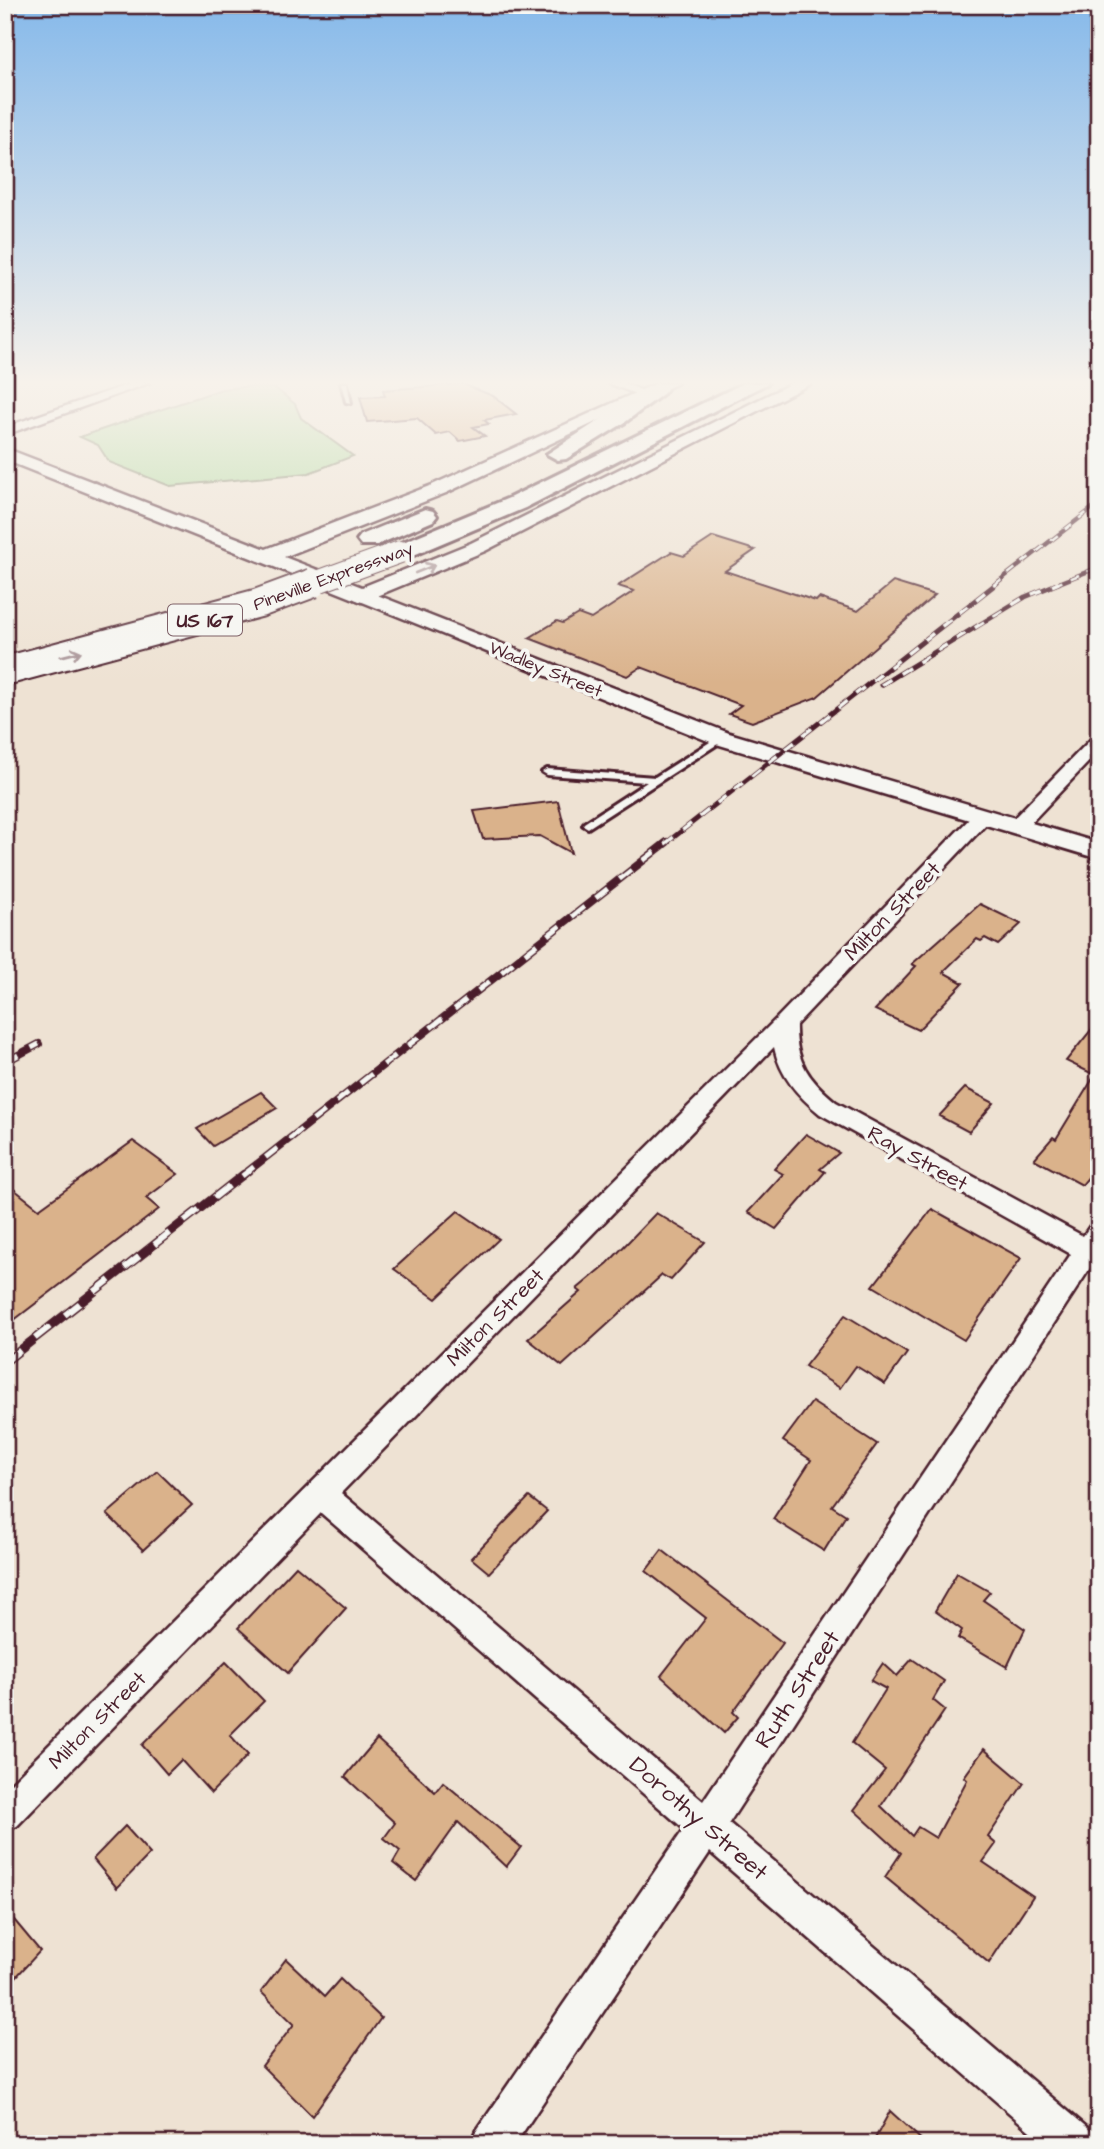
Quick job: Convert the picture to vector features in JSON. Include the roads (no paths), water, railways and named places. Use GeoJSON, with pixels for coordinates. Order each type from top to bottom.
{"type":"FeatureCollection","features":[{"type":"Feature","properties":{"kind":"highway","name":"Pineville Expressway"},"geometry":{"type":"LineString","coordinates":[[5,646],[172,604],[266,576],[369,540],[494,483]]}},
{"type":"Feature","properties":{"kind":"highway","name":"Pineville Expressway"},"geometry":{"type":"LineString","coordinates":[[5,671],[236,611],[310,587],[517,503],[557,483]]}},
{"type":"Feature","properties":{"kind":"main road","name":"Wadley Street"},"geometry":{"type":"LineString","coordinates":[[82,483],[362,595]]}},
{"type":"Feature","properties":{"kind":"main road"},"geometry":{"type":"LineString","coordinates":[[267,556],[451,483]]}},
{"type":"Feature","properties":{"kind":"main road"},"geometry":{"type":"LineString","coordinates":[[362,595],[478,547],[595,483]]}},
{"type":"Feature","properties":{"kind":"street","name":"Wadley Street"},"geometry":{"type":"LineString","coordinates":[[362,595],[721,738],[1099,851]]}},
{"type":"Feature","properties":{"kind":"street"},"geometry":{"type":"LineString","coordinates":[[1017,826],[1099,741]]}},
{"type":"Feature","properties":{"kind":"street","name":"Milton Street"},"geometry":{"type":"LineString","coordinates":[[5,1814],[785,1023],[982,817]]}},
{"type":"Feature","properties":{"kind":"street","name":"Ray Street"},"geometry":{"type":"LineString","coordinates":[[785,1023],[787,1063],[809,1094],[828,1108],[1095,1247]]}},
{"type":"Feature","properties":{"kind":"street","name":"Ruth Street"},"geometry":{"type":"LineString","coordinates":[[491,2144],[1095,1247]]}},
{"type":"Feature","properties":{"kind":"street","name":"Dorothy Street"},"geometry":{"type":"LineString","coordinates":[[321,1494],[708,1824],[1076,2144]]}},
{"type":"Feature","properties":{"kind":"lane"},"geometry":{"type":"LineString","coordinates":[[589,825],[721,738]]}},
{"type":"Feature","properties":{"kind":"lane"},"geometry":{"type":"LineString","coordinates":[[547,772],[658,780]]}},
{"type":"Feature","properties":{"kind":"railway"},"geometry":{"type":"LineString","coordinates":[[994,585],[1099,503]]}},
{"type":"Feature","properties":{"kind":"railway"},"geometry":{"type":"LineString","coordinates":[[1059,583],[1099,567]]}},
{"type":"Feature","properties":{"kind":"railway"},"geometry":{"type":"LineString","coordinates":[[665,844],[997,583]]}},
{"type":"Feature","properties":{"kind":"railway"},"geometry":{"type":"LineString","coordinates":[[881,685],[1025,597],[1059,583]]}},
{"type":"Feature","properties":{"kind":"railway"},"geometry":{"type":"LineString","coordinates":[[1054,585],[1059,583]]}},
{"type":"Feature","properties":{"kind":"railway"},"geometry":{"type":"LineString","coordinates":[[242,1176],[667,842]]}},
{"type":"Feature","properties":{"kind":"railway"},"geometry":{"type":"LineString","coordinates":[[5,1062],[39,1044]]}},
{"type":"Feature","properties":{"kind":"railway"},"geometry":{"type":"LineString","coordinates":[[5,1362],[244,1174]]}}]}
